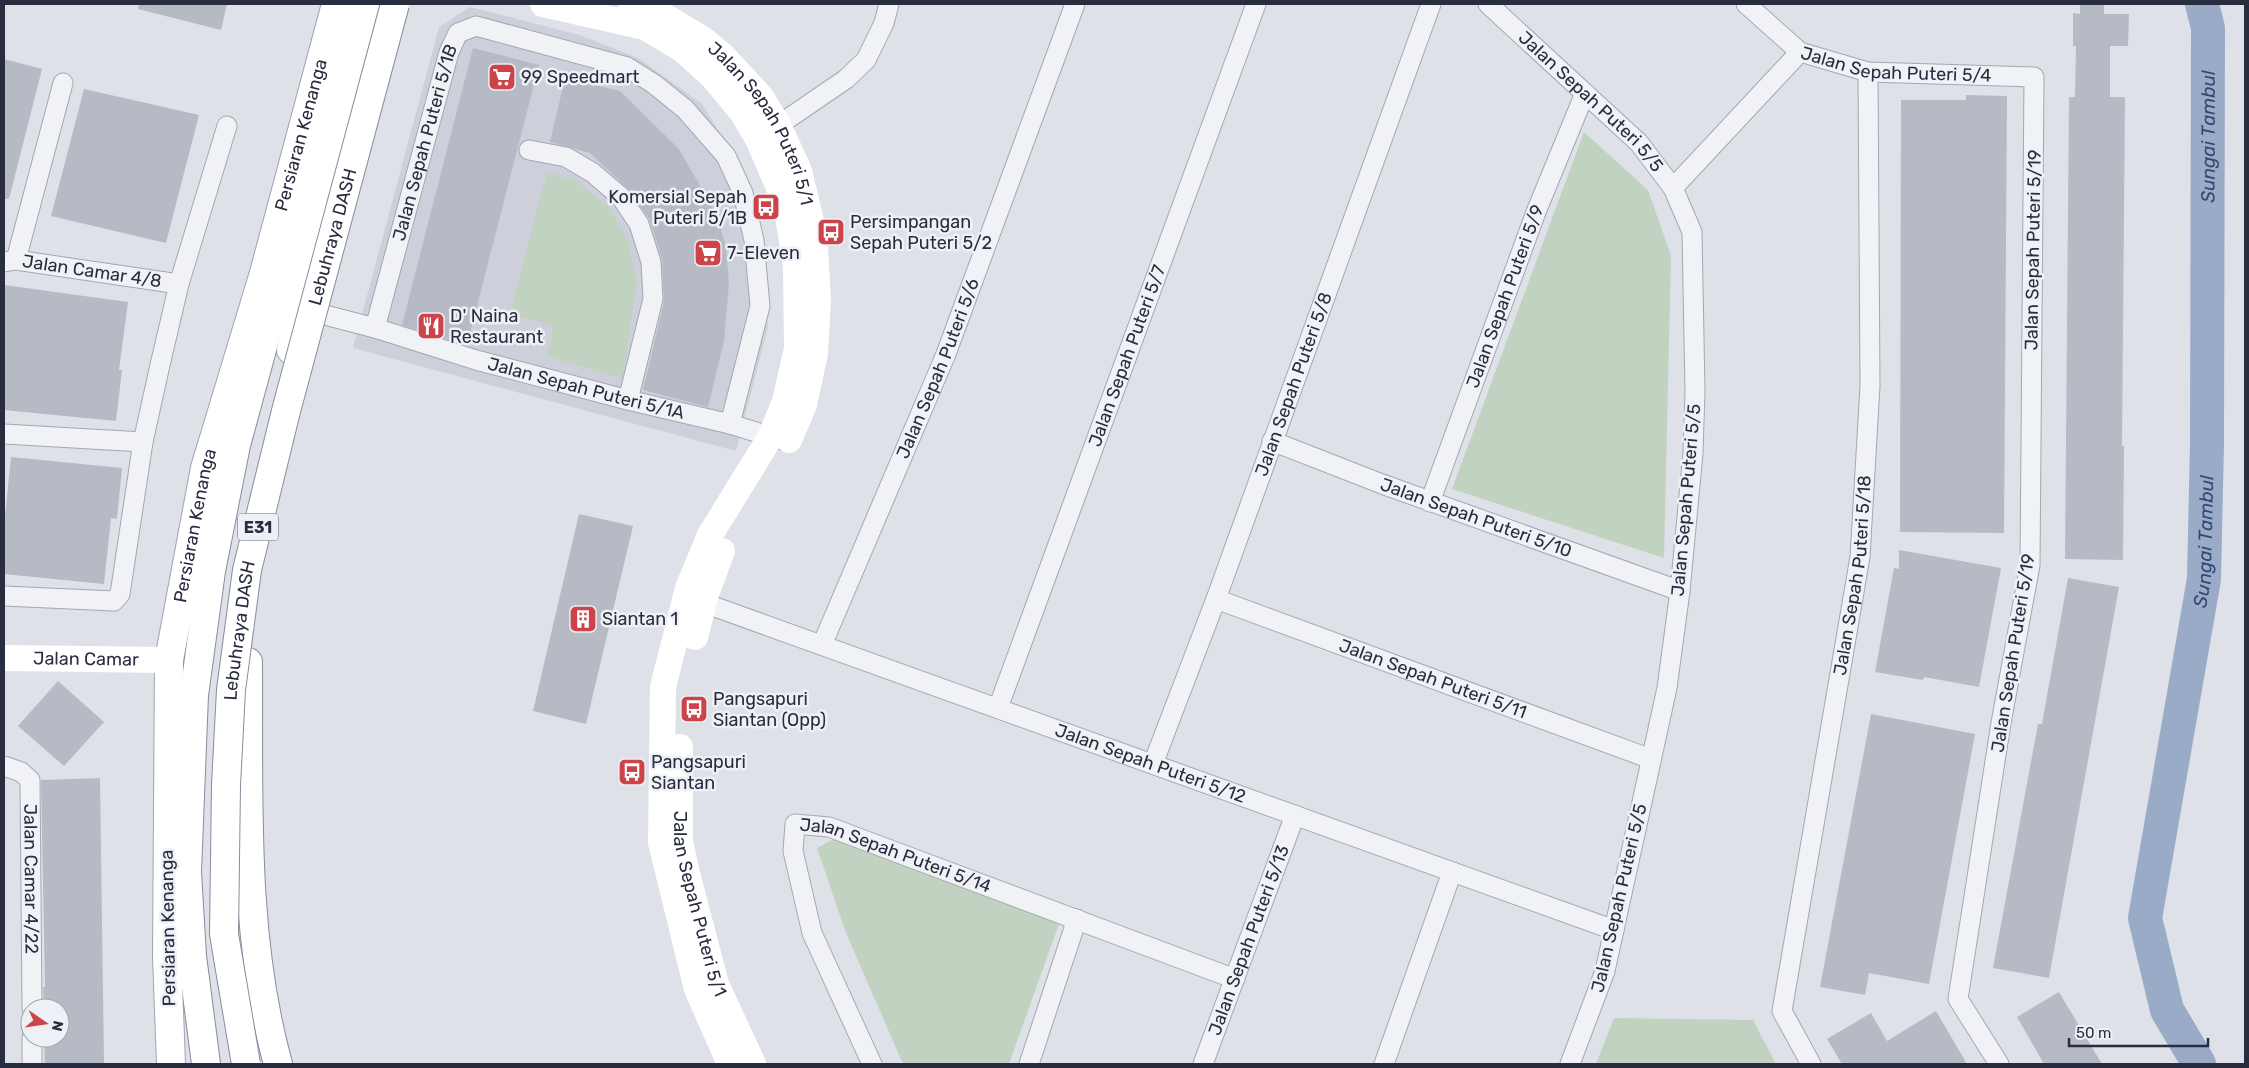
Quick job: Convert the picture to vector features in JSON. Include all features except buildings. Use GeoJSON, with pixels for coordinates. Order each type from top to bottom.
{"type":"FeatureCollection","features":[{"type":"Feature","properties":{"kind":"main road","name":"Persiaran Kenanga"},"geometry":{"type":"LineString","coordinates":[[171,1064],[167,957],[169,660],[205,468],[264,273],[336,4]]}},
{"type":"Feature","properties":{"kind":"main road"},"geometry":{"type":"LineString","coordinates":[[264,273],[296,198],[350,4]]}},
{"type":"Feature","properties":{"kind":"main road","name":"E31"},"geometry":{"type":"LineString","coordinates":[[206,1064],[192,956],[187,872],[194,695],[211,571],[236,444],[356,4]]}},
{"type":"Feature","properties":{"kind":"main road"},"geometry":{"type":"LineString","coordinates":[[234,1064],[229,948],[232,822],[262,500],[299,308],[377,4]]}},
{"type":"Feature","properties":{"kind":"main road"},"geometry":{"type":"LineString","coordinates":[[351,100],[396,4]]}},
{"type":"Feature","properties":{"kind":"main road","name":"Lebuhraya DASH"},"geometry":{"type":"LineString","coordinates":[[246,1064],[224,934],[226,785],[231,690],[247,570],[286,411],[396,4]]}},
{"type":"Feature","properties":{"kind":"main road"},"geometry":{"type":"LineString","coordinates":[[248,662],[249,872],[259,969],[278,1064]]}},
{"type":"Feature","properties":{"kind":"street"},"geometry":{"type":"LineString","coordinates":[[543,4],[645,27],[682,49],[711,74],[742,112],[768,132],[846,79],[866,60],[884,22],[889,4]]}},
{"type":"Feature","properties":{"kind":"street","name":"Jalan Sepah Puteri 5/1"},"geometry":{"type":"LineString","coordinates":[[631,4],[653,9],[704,40],[724,57],[761,97],[768,132],[799,171],[814,233],[818,298],[815,353],[804,405],[780,439],[695,600],[681,688],[680,842],[716,984],[753,1064]]}},
{"type":"Feature","properties":{"kind":"street","name":"Jalan Sepah Puteri 5/6"},"geometry":{"type":"LineString","coordinates":[[822,645],[946,354],[1075,4]]}},
{"type":"Feature","properties":{"kind":"street","name":"Jalan Sepah Puteri 5/7"},"geometry":{"type":"LineString","coordinates":[[998,708],[1256,4]]}},
{"type":"Feature","properties":{"kind":"street","name":"Jalan Sepah Puteri 5/8"},"geometry":{"type":"LineString","coordinates":[[1153,764],[1216,599],[1431,4]]}},
{"type":"Feature","properties":{"kind":"street","name":"Jalan Sepah Puteri 5/5"},"geometry":{"type":"LineString","coordinates":[[1488,4],[1639,142],[1673,188],[1692,232],[1694,280],[1693,453],[1680,590],[1667,688],[1605,971],[1570,1064]]}},
{"type":"Feature","properties":{"kind":"street","name":"Jalan Sepah Puteri 5/4"},"geometry":{"type":"LineString","coordinates":[[1746,4],[1800,52],[1868,72],[2034,77]]}},
{"type":"Feature","properties":{"kind":"street","name":"Jalan Sepah Puteri 5/1B"},"geometry":{"type":"LineString","coordinates":[[376,328],[449,52],[458,32],[476,26],[627,67],[685,108],[726,156],[743,193],[754,240],[760,306],[730,424]]}},
{"type":"Feature","properties":{"kind":"street"},"geometry":{"type":"LineString","coordinates":[[1673,188],[1800,52]]}},
{"type":"Feature","properties":{"kind":"street","name":"Jalan Sepah Puteri 5/18"},"geometry":{"type":"LineString","coordinates":[[1811,1064],[1782,1012],[1860,557],[1870,386],[1868,72]]}},
{"type":"Feature","properties":{"kind":"street","name":"Jalan Sepah Puteri 5/19"},"geometry":{"type":"LineString","coordinates":[[1999,1064],[1958,998],[2002,722],[2030,565],[2034,77]]}},
{"type":"Feature","properties":{"kind":"street"},"geometry":{"type":"LineString","coordinates":[[10,261],[64,83]]}},
{"type":"Feature","properties":{"kind":"street","name":"Jalan Sepah Puteri 5/9"},"geometry":{"type":"LineString","coordinates":[[1430,502],[1536,212],[1585,93]]}},
{"type":"Feature","properties":{"kind":"street"},"geometry":{"type":"LineString","coordinates":[[4,596],[114,601],[120,594],[143,442],[179,284],[227,126]]}},
{"type":"Feature","properties":{"kind":"street"},"geometry":{"type":"LineString","coordinates":[[529,150],[566,157],[593,173],[621,197],[639,224],[651,262],[653,299],[628,400]]}},
{"type":"Feature","properties":{"kind":"street","name":"Jalan Camar 4/8"},"geometry":{"type":"LineString","coordinates":[[10,261],[179,284]]}},
{"type":"Feature","properties":{"kind":"street","name":"Jalan Sepah Puteri 5/1A"},"geometry":{"type":"LineString","coordinates":[[299,308],[376,328],[476,360],[628,400],[730,424],[780,439]]}},
{"type":"Feature","properties":{"kind":"street"},"geometry":{"type":"LineString","coordinates":[[4,434],[143,442]]}},
{"type":"Feature","properties":{"kind":"street","name":"Jalan Sepah Puteri 5/10"},"geometry":{"type":"LineString","coordinates":[[1272,441],[1430,502],[1680,590]]}},
{"type":"Feature","properties":{"kind":"street","name":"Jalan Sepah Puteri 5/11"},"geometry":{"type":"LineString","coordinates":[[1216,599],[1651,759]]}},
{"type":"Feature","properties":{"kind":"street"},"geometry":{"type":"LineString","coordinates":[[695,600],[663,687],[661,843],[697,989],[730,1064]]}},
{"type":"Feature","properties":{"kind":"street","name":"Jalan Sepah Puteri 5/12"},"geometry":{"type":"LineString","coordinates":[[695,600],[1614,930]]}},
{"type":"Feature","properties":{"kind":"street","name":"Jalan Camar"},"geometry":{"type":"LineString","coordinates":[[4,658],[169,660]]}},
{"type":"Feature","properties":{"kind":"street","name":"Jalan Camar 4/22"},"geometry":{"type":"LineString","coordinates":[[4,766],[21,772],[30,780],[32,998]]}},
{"type":"Feature","properties":{"kind":"street","name":"Jalan Sepah Puteri 5/13"},"geometry":{"type":"LineString","coordinates":[[1204,1064],[1295,815]]}},
{"type":"Feature","properties":{"kind":"street","name":"Jalan Sepah Puteri 5/14"},"geometry":{"type":"LineString","coordinates":[[872,1064],[812,933],[793,851],[795,824],[829,827],[1235,979]]}},
{"type":"Feature","properties":{"kind":"street"},"geometry":{"type":"LineString","coordinates":[[1384,1064],[1452,872]]}},
{"type":"Feature","properties":{"kind":"street"},"geometry":{"type":"LineString","coordinates":[[1028,1064],[1077,919]]}},
{"type":"Feature","properties":{"kind":"street"},"geometry":{"type":"LineString","coordinates":[[32,1048],[32,1064]]}},
{"type":"Feature","properties":{"kind":"shaded area"},"geometry":{"type":"Polygon","coordinates":[[[470,7],[580,35],[640,59],[702,104],[738,163],[759,231],[768,327],[736,451],[353,348],[439,27],[470,7]]]}},
{"type":"Feature","properties":{"kind":"green space"},"geometry":{"type":"Polygon","coordinates":[[[1584,132],[1648,190],[1671,256],[1664,558],[1452,489],[1584,132]]]}},
{"type":"Feature","properties":{"kind":"green space"},"geometry":{"type":"Polygon","coordinates":[[[547,172],[575,180],[609,207],[629,244],[637,283],[623,379],[547,356],[554,326],[510,314],[547,172]]]}},
{"type":"Feature","properties":{"kind":"green space"},"geometry":{"type":"Polygon","coordinates":[[[834,839],[1060,921],[1009,1064],[903,1064],[846,933],[817,848],[834,839]]]}},
{"type":"Feature","properties":{"kind":"green space"},"geometry":{"type":"Polygon","coordinates":[[[1614,1018],[1753,1020],[1776,1064],[1596,1064],[1614,1018]]]}},
{"type":"Feature","properties":{"kind":"waterway","name":"Sungai Tambul"},"geometry":{"type":"LineString","coordinates":[[2199,1064],[2167,1010],[2145,918],[2204,579],[2207,443],[2208,28],[2202,4]]}},
{"type":"Feature","properties":{"kind":"place","name":"99 Speedmart"},"geometry":{"type":"Point","coordinates":[502,77]}},
{"type":"Feature","properties":{"kind":"place","name":"Komersial Sepah Puteri 5/1B"},"geometry":{"type":"Point","coordinates":[766,207]}},
{"type":"Feature","properties":{"kind":"place","name":"Persimpangan Sepah Puteri 5/2"},"geometry":{"type":"Point","coordinates":[831,232]}},
{"type":"Feature","properties":{"kind":"place","name":"7-Eleven"},"geometry":{"type":"Point","coordinates":[708,253]}},
{"type":"Feature","properties":{"kind":"place","name":"D' Naina Restaurant"},"geometry":{"type":"Point","coordinates":[431,326]}},
{"type":"Feature","properties":{"kind":"place","name":"Siantan 1"},"geometry":{"type":"Point","coordinates":[583,619]}},
{"type":"Feature","properties":{"kind":"place","name":"Pangsapuri Siantan (Opp)"},"geometry":{"type":"Point","coordinates":[694,709]}},
{"type":"Feature","properties":{"kind":"place","name":"Pangsapuri Siantan"},"geometry":{"type":"Point","coordinates":[632,772]}}]}
